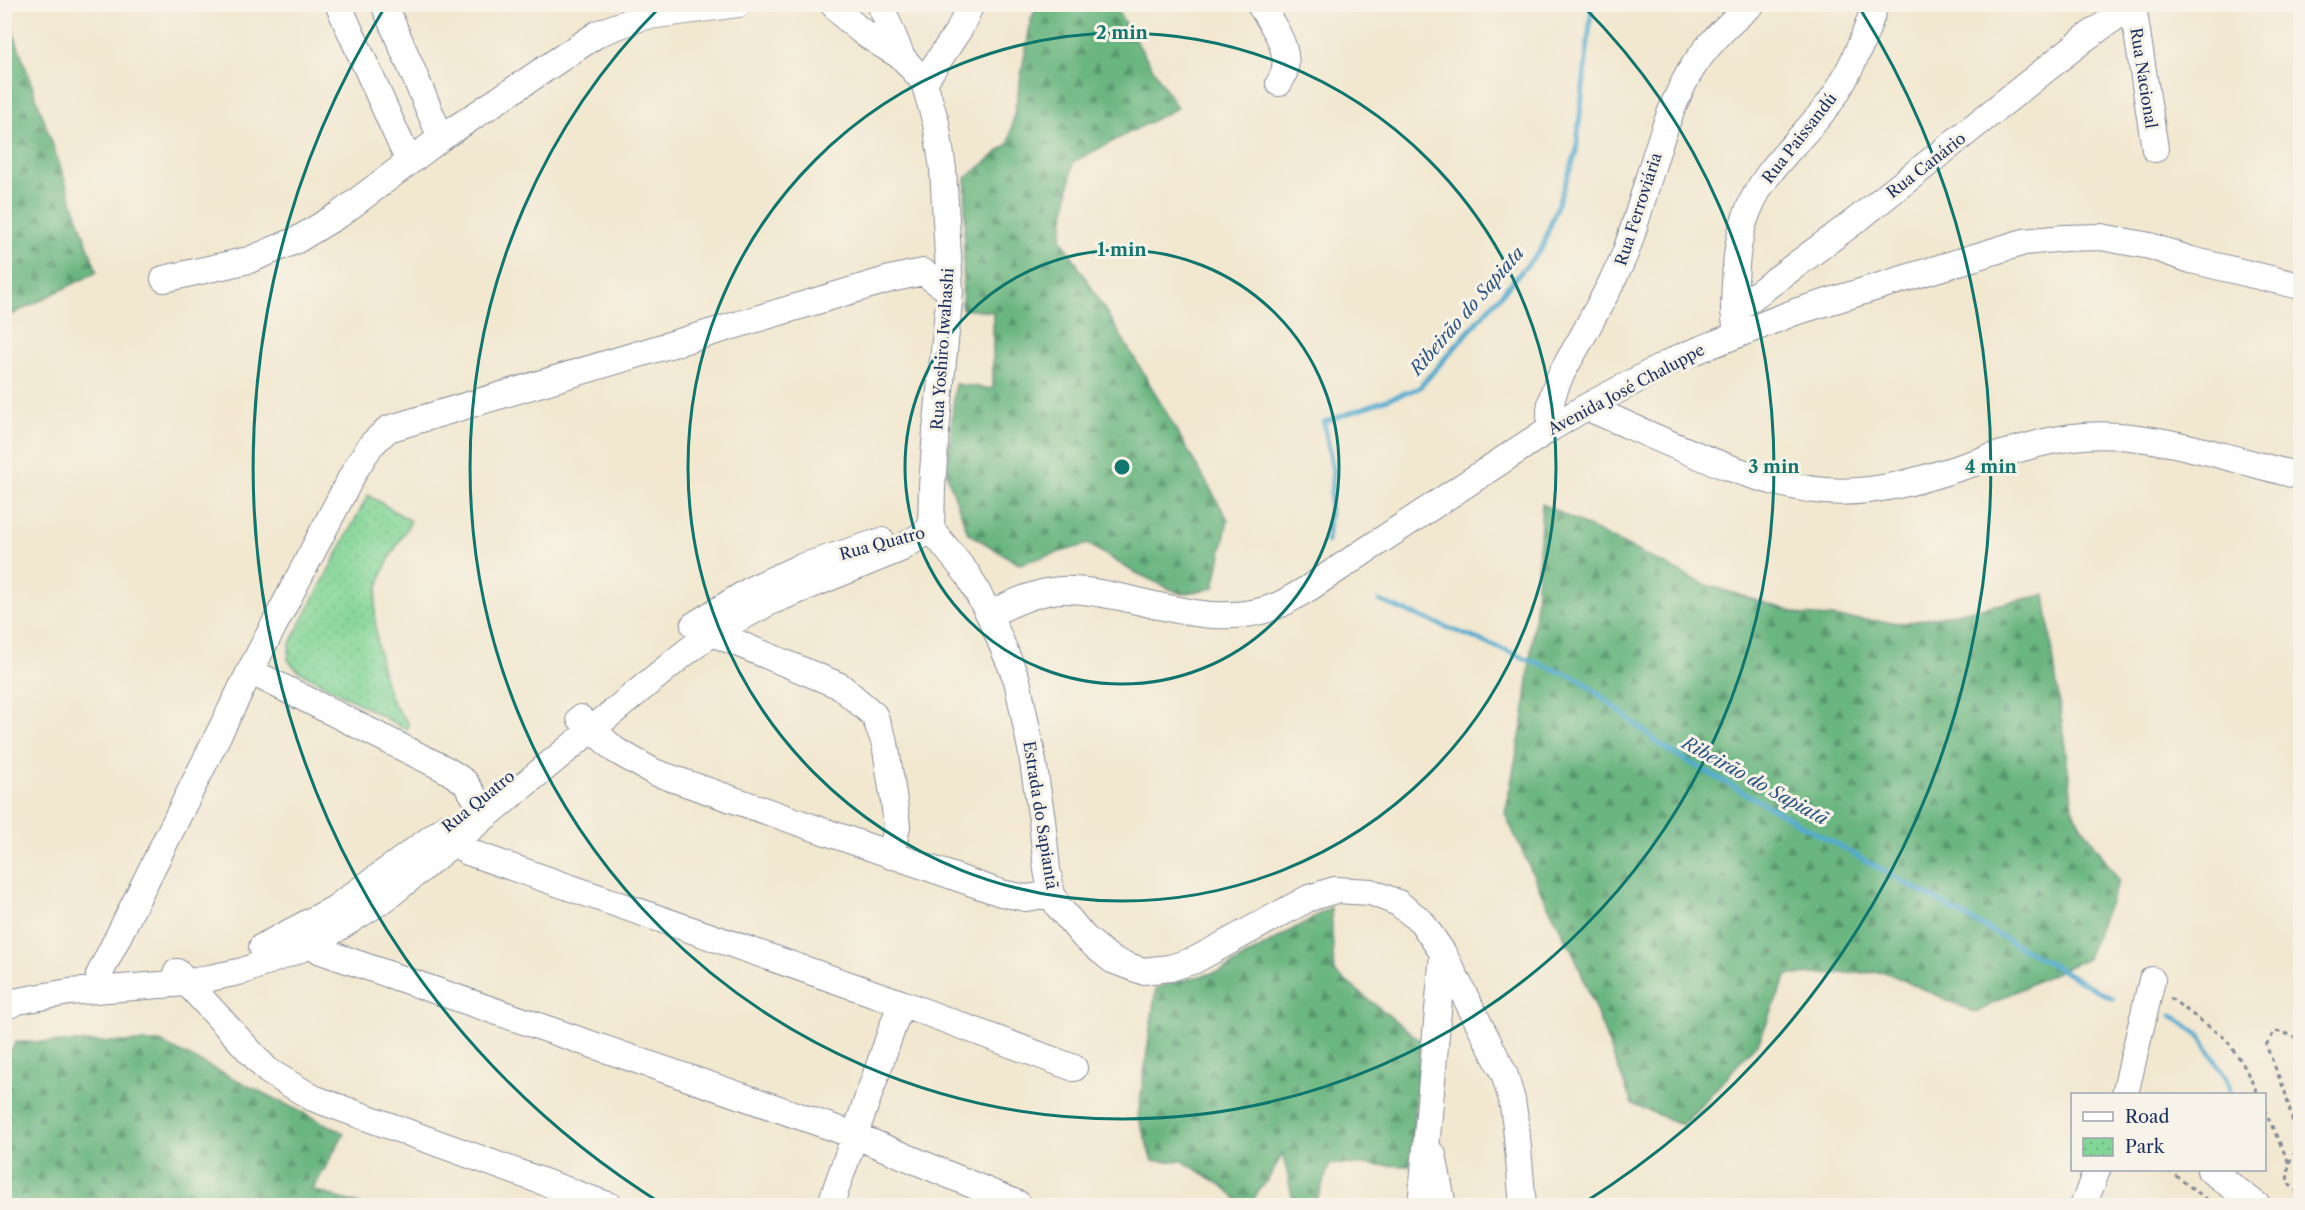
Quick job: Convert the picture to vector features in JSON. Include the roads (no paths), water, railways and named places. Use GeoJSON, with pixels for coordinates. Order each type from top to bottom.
{"type":"FeatureCollection","features":[{"type":"Feature","properties":{"kind":"street"},"geometry":{"type":"LineString","coordinates":[[338,4],[409,162]]}},
{"type":"Feature","properties":{"kind":"street"},"geometry":{"type":"LineString","coordinates":[[384,4],[441,138]]}},
{"type":"Feature","properties":{"kind":"street"},"geometry":{"type":"LineString","coordinates":[[164,279],[249,260],[297,240],[340,214],[441,138],[599,33],[642,17],[738,4]]}},
{"type":"Feature","properties":{"kind":"street"},"geometry":{"type":"LineString","coordinates":[[833,4],[846,20],[868,38],[902,57]]}},
{"type":"Feature","properties":{"kind":"street"},"geometry":{"type":"LineString","coordinates":[[880,4],[902,57],[924,82],[960,27],[970,4]]}},
{"type":"Feature","properties":{"kind":"street"},"geometry":{"type":"LineString","coordinates":[[1259,4],[1274,26],[1284,51],[1285,75],[1279,84]]}},
{"type":"Feature","properties":{"kind":"street","name":"Rua Ferroviária"},"geometry":{"type":"LineString","coordinates":[[1551,428],[1549,409],[1554,391],[1616,276],[1666,124],[1689,74],[1714,42],[1752,4]]}},
{"type":"Feature","properties":{"kind":"street","name":"Rua Paissandú"},"geometry":{"type":"LineString","coordinates":[[1736,322],[1735,273],[1739,239],[1748,209],[1771,169],[1832,99],[1854,56],[1875,4]]}},
{"type":"Feature","properties":{"kind":"street","name":"Rua Canário"},"geometry":{"type":"LineString","coordinates":[[1736,322],[1867,212],[2084,39],[2133,5]]}},
{"type":"Feature","properties":{"kind":"street","name":"Rua Nacional"},"geometry":{"type":"LineString","coordinates":[[2133,5],[2155,149]]}},
{"type":"Feature","properties":{"kind":"street","name":"Rua Yoshiro Iwahashi"},"geometry":{"type":"LineString","coordinates":[[924,82],[936,123],[943,169],[950,291],[934,454],[932,529]]}},
{"type":"Feature","properties":{"kind":"street","name":"Avenida José Chaluppe"},"geometry":{"type":"LineString","coordinates":[[989,614],[1032,595],[1061,590],[1094,591],[1198,614],[1226,617],[1252,613],[1280,604],[1309,588],[1551,428],[1678,358],[1736,322],[1795,312],[2024,242],[2101,237],[2150,246],[2191,260],[2301,286]]}},
{"type":"Feature","properties":{"kind":"street"},"geometry":{"type":"LineString","coordinates":[[99,975],[250,671],[355,470],[371,445],[388,429],[890,279],[923,272],[950,291]]}},
{"type":"Feature","properties":{"kind":"street"},"geometry":{"type":"LineString","coordinates":[[1586,407],[1728,467],[1782,484],[1825,491],[1868,492],[2029,446],[2074,436],[2125,435],[2301,476]]}},
{"type":"Feature","properties":{"kind":"street","name":"Estrada do Sapiantã"},"geometry":{"type":"LineString","coordinates":[[932,529],[968,575],[989,614],[1017,680],[1031,749],[1052,894],[1058,906],[1084,937],[1112,960],[1142,971],[1170,968],[1195,960],[1309,898],[1335,890],[1371,892],[1398,903],[1421,921],[1443,953],[1504,1073],[1512,1100],[1516,1126],[1523,1206]]}},
{"type":"Feature","properties":{"kind":"street","name":"Rua Quatro"},"geometry":{"type":"LineString","coordinates":[[4,1007],[18,1001],[69,992],[182,977],[231,959],[301,939],[334,909],[447,837],[754,588],[798,568],[890,538],[932,529]]}},
{"type":"Feature","properties":{"kind":"street"},"geometry":{"type":"LineString","coordinates":[[703,629],[840,686],[874,715],[885,743],[895,809],[897,826],[891,856]]}},
{"type":"Feature","properties":{"kind":"street"},"geometry":{"type":"LineString","coordinates":[[250,671],[447,770],[465,782],[478,802]]}},
{"type":"Feature","properties":{"kind":"street"},"geometry":{"type":"LineString","coordinates":[[586,723],[615,750],[654,772],[1001,893],[1026,898],[1052,894]]}},
{"type":"Feature","properties":{"kind":"street","name":"Rua Quatro"},"geometry":{"type":"LineString","coordinates":[[447,837],[478,802],[586,723]]}},
{"type":"Feature","properties":{"kind":"street"},"geometry":{"type":"LineString","coordinates":[[447,837],[468,852],[901,1003],[1074,1068]]}},
{"type":"Feature","properties":{"kind":"street"},"geometry":{"type":"LineString","coordinates":[[301,939],[321,951],[854,1134],[1018,1204]]}},
{"type":"Feature","properties":{"kind":"street"},"geometry":{"type":"LineString","coordinates":[[1420,1206],[1443,953]]}},
{"type":"Feature","properties":{"kind":"street","name":"Rua Quatro"},"geometry":{"type":"LineString","coordinates":[[4,988],[44,980],[99,975],[182,977]]}},
{"type":"Feature","properties":{"kind":"street"},"geometry":{"type":"LineString","coordinates":[[182,977],[268,1071],[313,1098],[610,1206]]}},
{"type":"Feature","properties":{"kind":"street"},"geometry":{"type":"LineString","coordinates":[[2126,1093],[2158,989]]}},
{"type":"Feature","properties":{"kind":"street"},"geometry":{"type":"LineString","coordinates":[[830,1206],[901,1003]]}},
{"type":"Feature","properties":{"kind":"street"},"geometry":{"type":"LineString","coordinates":[[1427,1126],[1443,1206]]}},
{"type":"Feature","properties":{"kind":"street"},"geometry":{"type":"LineString","coordinates":[[2083,1206],[2097,1171]]}},
{"type":"Feature","properties":{"kind":"street"},"geometry":{"type":"LineString","coordinates":[[2211,1171],[2258,1206]]}},
{"type":"Feature","properties":{"kind":"waterway","name":"Ribeirão do Sapiata"},"geometry":{"type":"LineString","coordinates":[[1327,542],[1333,471],[1324,422],[1419,388],[1542,248],[1576,153],[1592,4]]}},
{"type":"Feature","properties":{"kind":"waterway","name":"Ribeirão do Sapiatã"},"geometry":{"type":"LineString","coordinates":[[1380,601],[1581,680],[1666,749],[2113,999]]}},
{"type":"Feature","properties":{"kind":"waterway","name":"Ribeirão do Sapiatã"},"geometry":{"type":"LineString","coordinates":[[2172,1015],[2200,1036],[2229,1083],[2230,1093]]}}]}
